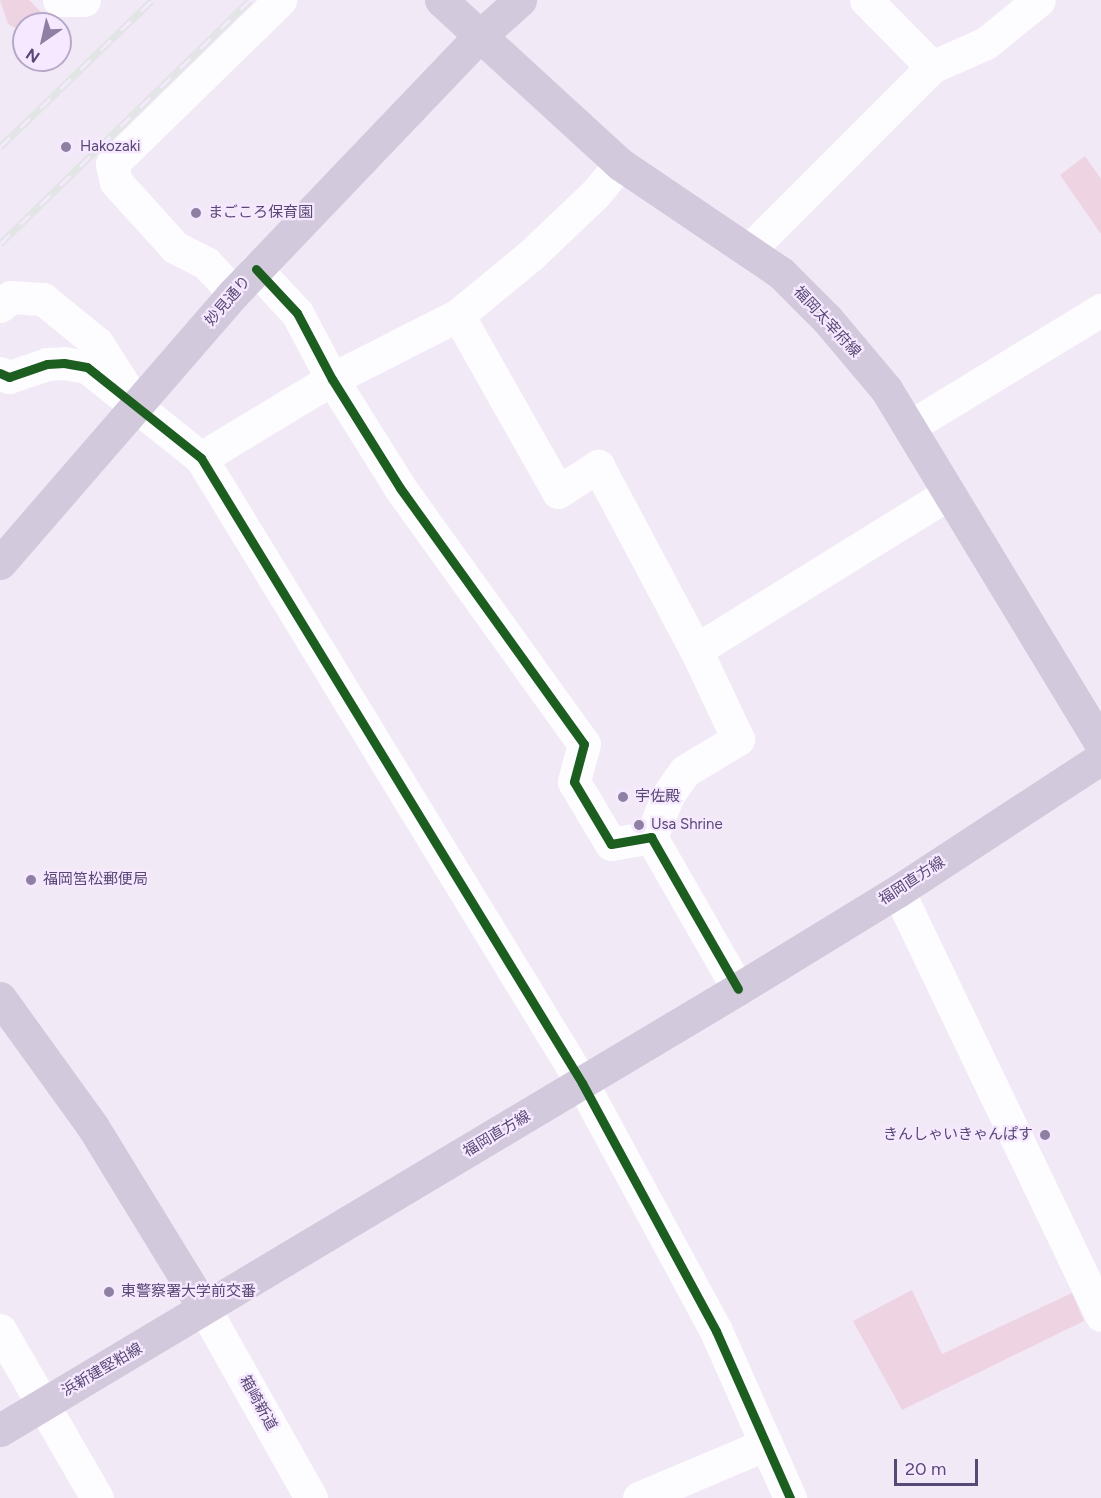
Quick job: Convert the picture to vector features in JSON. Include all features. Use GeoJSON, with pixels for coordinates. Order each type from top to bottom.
{"type":"FeatureCollection","features":[{"type":"Feature","properties":{"kind":"main road","name":"福岡太宰府線"},"geometry":{"type":"LineString","coordinates":[[441,0],[620,164],[781,273],[827,319],[886,389],[1101,744]]}},
{"type":"Feature","properties":{"kind":"main road","name":"妙見通り"},"geometry":{"type":"LineString","coordinates":[[0,563],[256,269],[480,36],[520,0]]}},
{"type":"Feature","properties":{"kind":"main road","name":"福岡直方線"},"geometry":{"type":"LineString","coordinates":[[204,1308],[582,1083],[898,891],[1101,758]]}},
{"type":"Feature","properties":{"kind":"main road"},"geometry":{"type":"LineString","coordinates":[[0,998],[93,1127],[204,1308]]}},
{"type":"Feature","properties":{"kind":"main road","name":"浜新建堅粕線"},"geometry":{"type":"LineString","coordinates":[[0,1430],[204,1308]]}},
{"type":"Feature","properties":{"kind":"street"},"geometry":{"type":"LineString","coordinates":[[59,0],[84,0]]}},
{"type":"Feature","properties":{"kind":"street"},"geometry":{"type":"LineString","coordinates":[[234,293],[206,263],[175,247],[116,182],[112,164],[280,0]]}},
{"type":"Feature","properties":{"kind":"street"},"geometry":{"type":"LineString","coordinates":[[866,0],[932,67]]}},
{"type":"Feature","properties":{"kind":"street"},"geometry":{"type":"LineString","coordinates":[[749,250],[932,67],[986,43],[1040,0]]}},
{"type":"Feature","properties":{"kind":"street"},"geometry":{"type":"LineString","coordinates":[[201,458],[332,379],[458,315],[531,255],[595,194],[620,164]]}},
{"type":"Feature","properties":{"kind":"street"},"geometry":{"type":"LineString","coordinates":[[256,269],[297,313],[332,379],[400,488],[584,744],[574,782],[611,844],[651,837]]}},
{"type":"Feature","properties":{"kind":"street"},"geometry":{"type":"LineString","coordinates":[[0,306],[11,297],[43,299],[97,343],[138,407]]}},
{"type":"Feature","properties":{"kind":"street"},"geometry":{"type":"LineString","coordinates":[[909,427],[1101,310]]}},
{"type":"Feature","properties":{"kind":"street"},"geometry":{"type":"LineString","coordinates":[[458,315],[558,492],[598,466],[696,650],[738,739],[685,771],[668,795],[651,837]]}},
{"type":"Feature","properties":{"kind":"street"},"geometry":{"type":"LineString","coordinates":[[0,373],[9,377],[47,364],[64,363],[87,367],[201,458],[582,1083],[716,1331],[790,1498]]}},
{"type":"Feature","properties":{"kind":"street"},"geometry":{"type":"LineString","coordinates":[[696,650],[948,494]]}},
{"type":"Feature","properties":{"kind":"street"},"geometry":{"type":"LineString","coordinates":[[651,837],[738,989]]}},
{"type":"Feature","properties":{"kind":"street"},"geometry":{"type":"LineString","coordinates":[[898,891],[1101,1316]]}},
{"type":"Feature","properties":{"kind":"street","name":"箱崎新道"},"geometry":{"type":"LineString","coordinates":[[204,1308],[311,1498]]}},
{"type":"Feature","properties":{"kind":"street"},"geometry":{"type":"LineString","coordinates":[[0,1330],[41,1406],[97,1498]]}},
{"type":"Feature","properties":{"kind":"street"},"geometry":{"type":"LineString","coordinates":[[639,1498],[766,1444]]}},
{"type":"Feature","properties":{"kind":"shaded area"},"geometry":{"type":"Polygon","coordinates":[[[0,0],[29,0],[41,12],[12,12],[12,26],[8,24],[0,0]]]}},
{"type":"Feature","properties":{"kind":"shaded area"},"geometry":{"type":"Polygon","coordinates":[[[1085,156],[1101,179],[1101,234],[1060,175],[1085,156]]]}},
{"type":"Feature","properties":{"kind":"shaded area"},"geometry":{"type":"Polygon","coordinates":[[[912,1290],[942,1354],[1072,1293],[1084,1321],[902,1410],[853,1321],[912,1290]]]}},
{"type":"Feature","properties":{"kind":"railway"},"geometry":{"type":"LineString","coordinates":[[0,147],[152,0]]}},
{"type":"Feature","properties":{"kind":"railway"},"geometry":{"type":"LineString","coordinates":[[0,244],[250,0]]}},
{"type":"Feature","properties":{"kind":"cycle path"},"geometry":{"type":"LineString","coordinates":[[256,269],[297,313],[332,379],[400,488],[584,744],[574,782],[611,844],[651,837],[738,989]]}},
{"type":"Feature","properties":{"kind":"cycle path"},"geometry":{"type":"LineString","coordinates":[[0,373],[9,377],[47,364],[64,363],[87,367],[201,458],[582,1083],[716,1331],[790,1498]]}},
{"type":"Feature","properties":{"kind":"place","name":"Hakozaki"},"geometry":{"type":"Point","coordinates":[66,147]}},
{"type":"Feature","properties":{"kind":"place","name":"まごころ保育園"},"geometry":{"type":"Point","coordinates":[196,213]}},
{"type":"Feature","properties":{"kind":"place","name":"宇佐殿"},"geometry":{"type":"Point","coordinates":[623,797]}},
{"type":"Feature","properties":{"kind":"place","name":"Usa Shrine"},"geometry":{"type":"Point","coordinates":[639,825]}},
{"type":"Feature","properties":{"kind":"place","name":"福岡筥松郵便局"},"geometry":{"type":"Point","coordinates":[31,880]}},
{"type":"Feature","properties":{"kind":"place","name":"きんしゃいきゃんぱす"},"geometry":{"type":"Point","coordinates":[1045,1135]}},
{"type":"Feature","properties":{"kind":"place","name":"東警察署大学前交番"},"geometry":{"type":"Point","coordinates":[109,1292]}}]}
